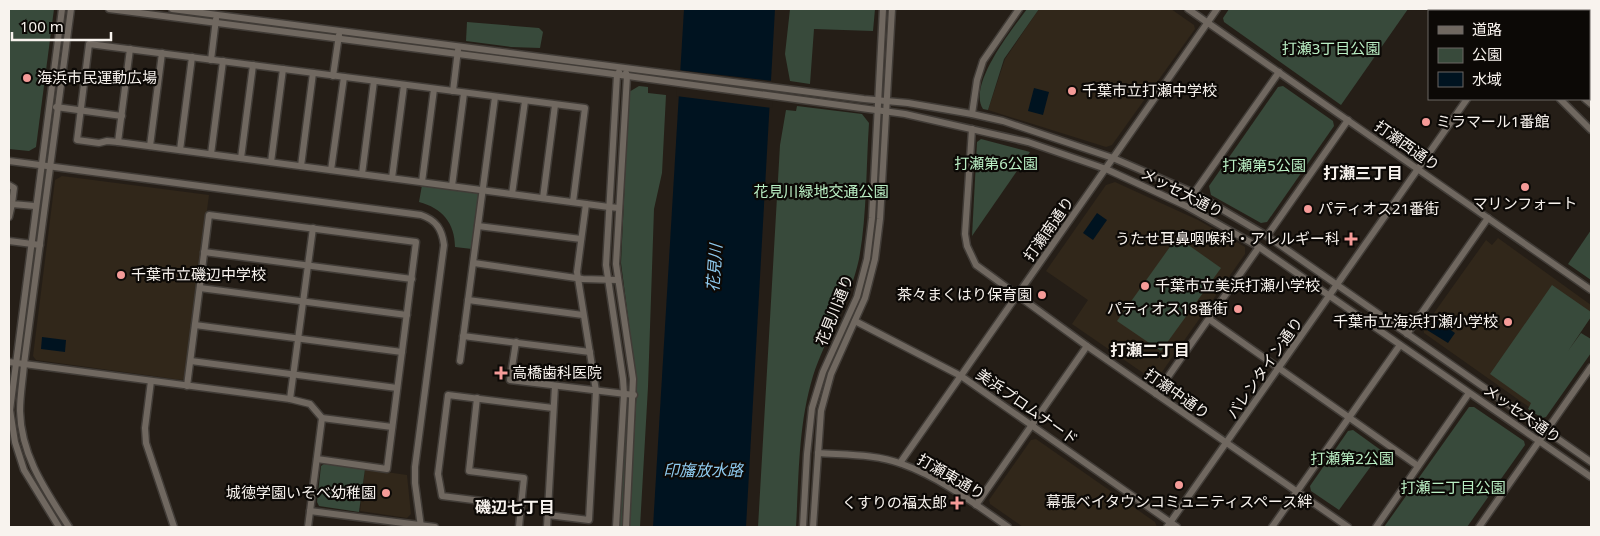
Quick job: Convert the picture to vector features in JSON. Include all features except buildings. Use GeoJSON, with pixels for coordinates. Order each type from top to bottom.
{"type":"FeatureCollection","features":[{"type":"Feature","properties":{"kind":"street"},"geometry":{"type":"LineString","coordinates":[[59,527],[24,470],[15,442],[10,410],[12,363],[31,243],[62,9]]}},
{"type":"Feature","properties":{"kind":"street"},"geometry":{"type":"LineString","coordinates":[[69,527],[40,482],[26,450],[20,410],[24,364],[71,9]]}},
{"type":"Feature","properties":{"kind":"street","name":"メッセ大通り"},"geometry":{"type":"LineString","coordinates":[[109,9],[618,74],[904,114],[1028,142],[1106,169],[1186,206],[1259,247],[1591,477]]}},
{"type":"Feature","properties":{"kind":"street","name":"メッセ大通り"},"geometry":{"type":"LineString","coordinates":[[172,9],[908,103],[972,114],[1035,131],[1113,158],[1194,193],[1267,236],[1591,462]]}},
{"type":"Feature","properties":{"kind":"street","name":"花見川通り"},"geometry":{"type":"LineString","coordinates":[[803,527],[807,454],[812,408],[823,372],[857,297],[867,259],[872,218],[883,9]]}},
{"type":"Feature","properties":{"kind":"street","name":"花見川通り"},"geometry":{"type":"LineString","coordinates":[[813,527],[821,411],[824,395],[831,374],[865,298],[875,260],[880,219],[892,9]]}},
{"type":"Feature","properties":{"kind":"street"},"geometry":{"type":"LineString","coordinates":[[972,114],[977,80],[983,61],[1019,9]]}},
{"type":"Feature","properties":{"kind":"street","name":"打瀬西通り"},"geometry":{"type":"LineString","coordinates":[[1188,9],[1591,290]]}},
{"type":"Feature","properties":{"kind":"street","name":"打瀬南通り"},"geometry":{"type":"LineString","coordinates":[[900,463],[1217,9]]}},
{"type":"Feature","properties":{"kind":"street"},"geometry":{"type":"LineString","coordinates":[[211,60],[217,14]]}},
{"type":"Feature","properties":{"kind":"street"},"geometry":{"type":"LineString","coordinates":[[333,76],[339,30]]}},
{"type":"Feature","properties":{"kind":"street"},"geometry":{"type":"LineString","coordinates":[[573,202],[585,108],[89,44],[77,140],[150,146],[586,204],[619,208]]}},
{"type":"Feature","properties":{"kind":"street"},"geometry":{"type":"LineString","coordinates":[[453,91],[459,46]]}},
{"type":"Feature","properties":{"kind":"street"},"geometry":{"type":"LineString","coordinates":[[118,142],[130,49]]}},
{"type":"Feature","properties":{"kind":"street"},"geometry":{"type":"LineString","coordinates":[[150,146],[162,53]]}},
{"type":"Feature","properties":{"kind":"street"},"geometry":{"type":"LineString","coordinates":[[180,150],[192,57]]}},
{"type":"Feature","properties":{"kind":"street"},"geometry":{"type":"LineString","coordinates":[[211,154],[223,61]]}},
{"type":"Feature","properties":{"kind":"street"},"geometry":{"type":"LineString","coordinates":[[241,158],[253,65]]}},
{"type":"Feature","properties":{"kind":"street"},"geometry":{"type":"LineString","coordinates":[[616,527],[624,394],[606,265],[618,74],[623,67]]}},
{"type":"Feature","properties":{"kind":"street"},"geometry":{"type":"LineString","coordinates":[[623,67],[627,76],[616,264],[634,395],[626,527]]}},
{"type":"Feature","properties":{"kind":"street"},"geometry":{"type":"LineString","coordinates":[[271,162],[283,69]]}},
{"type":"Feature","properties":{"kind":"street"},"geometry":{"type":"LineString","coordinates":[[1194,193],[1279,72]]}},
{"type":"Feature","properties":{"kind":"street"},"geometry":{"type":"LineString","coordinates":[[301,166],[313,73]]}},
{"type":"Feature","properties":{"kind":"street"},"geometry":{"type":"LineString","coordinates":[[331,170],[344,77]]}},
{"type":"Feature","properties":{"kind":"street"},"geometry":{"type":"LineString","coordinates":[[362,174],[374,81]]}},
{"type":"Feature","properties":{"kind":"street"},"geometry":{"type":"LineString","coordinates":[[392,178],[404,85]]}},
{"type":"Feature","properties":{"kind":"street"},"geometry":{"type":"LineString","coordinates":[[422,182],[434,89]]}},
{"type":"Feature","properties":{"kind":"street"},"geometry":{"type":"LineString","coordinates":[[452,186],[464,93]]}},
{"type":"Feature","properties":{"kind":"street"},"geometry":{"type":"LineString","coordinates":[[460,361],[495,97]]}},
{"type":"Feature","properties":{"kind":"street","name":"バレンタイン通り"},"geometry":{"type":"LineString","coordinates":[[1169,525],[1466,100]]}},
{"type":"Feature","properties":{"kind":"street"},"geometry":{"type":"LineString","coordinates":[[1561,100],[1591,130]]}},
{"type":"Feature","properties":{"kind":"street"},"geometry":{"type":"LineString","coordinates":[[512,194],[525,101]]}},
{"type":"Feature","properties":{"kind":"street"},"geometry":{"type":"LineString","coordinates":[[543,198],[555,105]]}},
{"type":"Feature","properties":{"kind":"street"},"geometry":{"type":"LineString","coordinates":[[49,106],[122,116]]}},
{"type":"Feature","properties":{"kind":"street"},"geometry":{"type":"LineString","coordinates":[[1267,236],[1348,120]]}},
{"type":"Feature","properties":{"kind":"street","name":"打瀬中通り"},"geometry":{"type":"LineString","coordinates":[[972,128],[965,234],[967,246],[976,265],[1087,346],[1348,527]]}},
{"type":"Feature","properties":{"kind":"street"},"geometry":{"type":"LineString","coordinates":[[9,161],[421,215],[433,221],[443,234],[444,245],[415,467],[415,484],[421,526]]}},
{"type":"Feature","properties":{"kind":"street"},"geometry":{"type":"LineString","coordinates":[[9,185],[14,188],[9,217]]}},
{"type":"Feature","properties":{"kind":"street"},"geometry":{"type":"LineString","coordinates":[[12,204],[35,206]]}},
{"type":"Feature","properties":{"kind":"street"},"geometry":{"type":"LineString","coordinates":[[548,516],[589,520],[596,391],[578,277],[586,204]]}},
{"type":"Feature","properties":{"kind":"street"},"geometry":{"type":"LineString","coordinates":[[187,386],[209,215],[416,242],[386,469],[317,459]]}},
{"type":"Feature","properties":{"kind":"street"},"geometry":{"type":"LineString","coordinates":[[1407,334],[1488,218]]}},
{"type":"Feature","properties":{"kind":"street"},"geometry":{"type":"LineString","coordinates":[[478,226],[581,239]]}},
{"type":"Feature","properties":{"kind":"street"},"geometry":{"type":"LineString","coordinates":[[290,399],[312,228]]}},
{"type":"Feature","properties":{"kind":"street"},"geometry":{"type":"LineString","coordinates":[[9,241],[40,245]]}},
{"type":"Feature","properties":{"kind":"street"},"geometry":{"type":"LineString","coordinates":[[1156,394],[1259,247]]}},
{"type":"Feature","properties":{"kind":"street"},"geometry":{"type":"LineString","coordinates":[[204,252],[412,279]]}},
{"type":"Feature","properties":{"kind":"street"},"geometry":{"type":"LineString","coordinates":[[474,263],[578,277],[617,280]]}},
{"type":"Feature","properties":{"kind":"street"},"geometry":{"type":"LineString","coordinates":[[200,288],[407,315]]}},
{"type":"Feature","properties":{"kind":"street"},"geometry":{"type":"LineString","coordinates":[[468,300],[583,315]]}},
{"type":"Feature","properties":{"kind":"street"},"geometry":{"type":"LineString","coordinates":[[1209,319],[1418,466]]}},
{"type":"Feature","properties":{"kind":"street","name":"美浜プロムナード"},"geometry":{"type":"LineString","coordinates":[[855,321],[961,376],[1169,525],[1176,527]]}},
{"type":"Feature","properties":{"kind":"street"},"geometry":{"type":"LineString","coordinates":[[195,325],[402,352]]}},
{"type":"Feature","properties":{"kind":"street"},"geometry":{"type":"LineString","coordinates":[[463,336],[590,352]]}},
{"type":"Feature","properties":{"kind":"street"},"geometry":{"type":"LineString","coordinates":[[516,342],[510,380],[634,395]]}},
{"type":"Feature","properties":{"kind":"street"},"geometry":{"type":"LineString","coordinates":[[1272,527],[1400,344]]}},
{"type":"Feature","properties":{"kind":"street"},"geometry":{"type":"LineString","coordinates":[[976,505],[1087,346]]}},
{"type":"Feature","properties":{"kind":"street"},"geometry":{"type":"LineString","coordinates":[[191,361],[397,388]]}},
{"type":"Feature","properties":{"kind":"street"},"geometry":{"type":"LineString","coordinates":[[12,363],[290,399],[310,404],[322,418],[392,427]]}},
{"type":"Feature","properties":{"kind":"street"},"geometry":{"type":"LineString","coordinates":[[1479,527],[1591,367]]}},
{"type":"Feature","properties":{"kind":"street"},"geometry":{"type":"LineString","coordinates":[[151,381],[145,428],[146,443],[174,527]]}},
{"type":"Feature","properties":{"kind":"street"},"geometry":{"type":"LineString","coordinates":[[547,527],[555,386]]}},
{"type":"Feature","properties":{"kind":"street"},"geometry":{"type":"LineString","coordinates":[[1376,527],[1469,393]]}},
{"type":"Feature","properties":{"kind":"street"},"geometry":{"type":"LineString","coordinates":[[521,506],[442,496],[438,474],[448,395],[553,408]]}},
{"type":"Feature","properties":{"kind":"street"},"geometry":{"type":"LineString","coordinates":[[477,398],[469,471],[524,478],[518,527]]}},
{"type":"Feature","properties":{"kind":"street"},"geometry":{"type":"LineString","coordinates":[[308,527],[322,418]]}},
{"type":"Feature","properties":{"kind":"street","name":"打瀬東通り"},"geometry":{"type":"LineString","coordinates":[[818,453],[861,456],[900,463],[933,479],[1008,527]]}},
{"type":"Feature","properties":{"kind":"street"},"geometry":{"type":"LineString","coordinates":[[310,511],[435,527]]}},
{"type":"Feature","properties":{"kind":"shaded area","name":"千葉市立打瀬中学校"},"geometry":{"type":"Polygon","coordinates":[[[1039,9],[1171,9],[1194,25],[1195,29],[1112,145],[1106,147],[988,110],[1005,59],[1039,9]]]}},
{"type":"Feature","properties":{"kind":"shaded area","name":"千葉市立磯辺中学校"},"geometry":{"type":"Polygon","coordinates":[[[62,176],[209,195],[185,378],[182,380],[36,360],[33,356],[55,180],[62,176]]]}},
{"type":"Feature","properties":{"kind":"shaded area","name":"千葉市立美浜打瀬小学校"},"geometry":{"type":"Polygon","coordinates":[[[1115,182],[1198,220],[1245,247],[1245,254],[1157,379],[1152,379],[1072,324],[1088,300],[1046,271],[1106,185],[1115,182]]]}},
{"type":"Feature","properties":{"kind":"shaded area","name":"千葉市立海浜打瀬小学校"},"geometry":{"type":"Polygon","coordinates":[[[1498,238],[1591,305],[1591,317],[1529,407],[1424,333],[1424,327],[1486,240],[1492,245],[1498,238]]]}},
{"type":"Feature","properties":{"kind":"shaded area"},"geometry":{"type":"Polygon","coordinates":[[[1036,439],[1155,522],[1157,527],[1023,527],[990,504],[989,500],[1031,440],[1036,439]]]}},
{"type":"Feature","properties":{"kind":"shaded area","name":"城徳学園いそべ幼稚園"},"geometry":{"type":"Polygon","coordinates":[[[365,469],[407,475],[411,514],[407,518],[360,511],[365,469]]]}},
{"type":"Feature","properties":{"kind":"green space","name":"海浜市民運動広場"},"geometry":{"type":"Polygon","coordinates":[[[9,9],[54,9],[36,147],[29,151],[9,149],[9,9]]]}},
{"type":"Feature","properties":{"kind":"green space"},"geometry":{"type":"Polygon","coordinates":[[[790,9],[875,9],[873,31],[814,29],[810,84],[790,81],[785,54],[790,9]]]}},
{"type":"Feature","properties":{"kind":"green space"},"geometry":{"type":"Polygon","coordinates":[[[1027,9],[1039,9],[1004,59],[988,110],[983,109],[980,99],[981,86],[986,72],[1003,43],[1027,9]]]}},
{"type":"Feature","properties":{"kind":"green space","name":"打瀬3丁目公園"},"geometry":{"type":"Polygon","coordinates":[[[1229,9],[1408,9],[1341,105],[1224,22],[1223,18],[1229,9]]]}},
{"type":"Feature","properties":{"kind":"green space"},"geometry":{"type":"Polygon","coordinates":[[[467,22],[539,28],[543,32],[540,48],[511,47],[466,41],[467,22]]]}},
{"type":"Feature","properties":{"kind":"green space"},"geometry":{"type":"Polygon","coordinates":[[[639,86],[648,87],[648,93],[666,95],[662,173],[654,209],[648,387],[640,527],[629,527],[637,386],[621,263],[629,92],[639,86]]]}},
{"type":"Feature","properties":{"kind":"green space","name":"打瀬第5公園"},"geometry":{"type":"Polygon","coordinates":[[[1283,86],[1333,121],[1334,126],[1267,222],[1261,223],[1211,195],[1209,186],[1278,87],[1283,86]]]}},
{"type":"Feature","properties":{"kind":"green space","name":"花見川緑地交通公園"},"geometry":{"type":"Polygon","coordinates":[[[797,106],[862,114],[869,123],[864,226],[855,274],[844,304],[818,361],[808,395],[800,451],[796,527],[758,527],[780,145],[786,110],[796,111],[797,106]]]}},
{"type":"Feature","properties":{"kind":"green space","name":"打瀬第6公園"},"geometry":{"type":"Polygon","coordinates":[[[981,139],[1030,152],[972,236],[977,142],[981,139]]]}},
{"type":"Feature","properties":{"kind":"green space"},"geometry":{"type":"Polygon","coordinates":[[[422,185],[477,192],[479,195],[472,249],[455,247],[453,231],[446,218],[434,208],[419,202],[422,185]]]}},
{"type":"Feature","properties":{"kind":"green space"},"geometry":{"type":"Polygon","coordinates":[[[1591,230],[1591,280],[1568,264],[1591,230]]]}},
{"type":"Feature","properties":{"kind":"green space"},"geometry":{"type":"Polygon","coordinates":[[[1177,237],[1221,268],[1161,351],[1117,321],[1177,237]]]}},
{"type":"Feature","properties":{"kind":"green space"},"geometry":{"type":"Polygon","coordinates":[[[1552,285],[1591,312],[1591,317],[1568,351],[1581,333],[1591,339],[1591,353],[1546,417],[1542,418],[1528,409],[1531,403],[1490,374],[1552,285]]]}},
{"type":"Feature","properties":{"kind":"green space"},"geometry":{"type":"Polygon","coordinates":[[[627,405],[622,527],[619,527],[625,406],[627,405]]]}},
{"type":"Feature","properties":{"kind":"green space","name":"打瀬二丁目公園"},"geometry":{"type":"Polygon","coordinates":[[[1469,407],[1474,407],[1524,441],[1525,445],[1467,527],[1384,527],[1469,407]]]}},
{"type":"Feature","properties":{"kind":"green space","name":"打瀬第2公園"},"geometry":{"type":"Polygon","coordinates":[[[1353,430],[1382,451],[1339,510],[1311,491],[1310,486],[1348,431],[1353,430]]]}},
{"type":"Feature","properties":{"kind":"green space"},"geometry":{"type":"Polygon","coordinates":[[[324,464],[365,469],[359,512],[319,506],[317,502],[321,466],[324,464]]]}},
{"type":"Feature","properties":{"kind":"water","name":"印旛放水路"},"geometry":{"type":"Polygon","coordinates":[[[684,9],[775,9],[746,527],[653,527],[684,9]]]}},
{"type":"Feature","properties":{"kind":"water"},"geometry":{"type":"Polygon","coordinates":[[[1034,88],[1049,92],[1043,115],[1028,111],[1034,88]]]}},
{"type":"Feature","properties":{"kind":"water"},"geometry":{"type":"Polygon","coordinates":[[[1097,213],[1107,220],[1093,240],[1083,233],[1097,213]]]}},
{"type":"Feature","properties":{"kind":"water"},"geometry":{"type":"Polygon","coordinates":[[[1435,319],[1455,333],[1448,343],[1427,330],[1435,319]]]}},
{"type":"Feature","properties":{"kind":"water"},"geometry":{"type":"Polygon","coordinates":[[[42,337],[66,340],[65,352],[41,349],[42,337]]]}},
{"type":"Feature","properties":{"kind":"pier"},"geometry":{"type":"Polygon","coordinates":[[[678,70],[773,81],[772,108],[676,96],[678,70]]]}},
{"type":"Feature","properties":{"kind":"place","name":"海浜市民運動広場"},"geometry":{"type":"Point","coordinates":[27,78]}},
{"type":"Feature","properties":{"kind":"place","name":"千葉市立打瀬中学校"},"geometry":{"type":"Point","coordinates":[1072,91]}},
{"type":"Feature","properties":{"kind":"place","name":"ミラマール1番館"},"geometry":{"type":"Point","coordinates":[1426,122]}},
{"type":"Feature","properties":{"kind":"place","name":"マリンフォート"},"geometry":{"type":"Point","coordinates":[1525,187]}},
{"type":"Feature","properties":{"kind":"place","name":"パティオス21番街"},"geometry":{"type":"Point","coordinates":[1308,209]}},
{"type":"Feature","properties":{"kind":"place","name":"うたせ耳鼻咽喉科・アレルギー科"},"geometry":{"type":"Point","coordinates":[1351,239]}},
{"type":"Feature","properties":{"kind":"place","name":"千葉市立磯辺中学校"},"geometry":{"type":"Point","coordinates":[121,275]}},
{"type":"Feature","properties":{"kind":"place","name":"千葉市立美浜打瀬小学校"},"geometry":{"type":"Point","coordinates":[1145,286]}},
{"type":"Feature","properties":{"kind":"place","name":"茶々まくはり保育園"},"geometry":{"type":"Point","coordinates":[1042,295]}},
{"type":"Feature","properties":{"kind":"place","name":"パティオス18番街"},"geometry":{"type":"Point","coordinates":[1238,309]}},
{"type":"Feature","properties":{"kind":"place","name":"千葉市立海浜打瀬小学校"},"geometry":{"type":"Point","coordinates":[1508,322]}},
{"type":"Feature","properties":{"kind":"place","name":"高橋歯科医院"},"geometry":{"type":"Point","coordinates":[501,373]}},
{"type":"Feature","properties":{"kind":"place","name":"幕張ベイタウンコミュニティスペース絆"},"geometry":{"type":"Point","coordinates":[1179,485]}},
{"type":"Feature","properties":{"kind":"place","name":"城徳学園いそべ幼稚園"},"geometry":{"type":"Point","coordinates":[386,493]}},
{"type":"Feature","properties":{"kind":"place","name":"くすりの福太郎"},"geometry":{"type":"Point","coordinates":[957,503]}},
{"type":"Feature","properties":{"kind":"district","name":"打瀬三丁目"},"geometry":{"type":"Point","coordinates":[1363,173]}},
{"type":"Feature","properties":{"kind":"district","name":"打瀬二丁目"},"geometry":{"type":"Point","coordinates":[1150,350]}},
{"type":"Feature","properties":{"kind":"district","name":"磯辺七丁目"},"geometry":{"type":"Point","coordinates":[515,507]}},
{"type":"Feature","properties":{"kind":"water label","name":"花見川"},"geometry":{"type":"Point","coordinates":[714,268]}}]}
